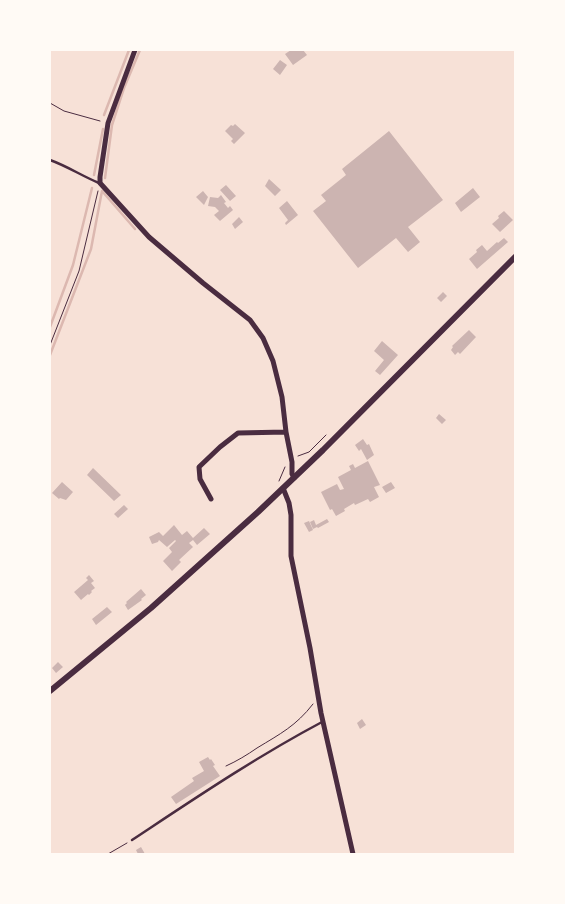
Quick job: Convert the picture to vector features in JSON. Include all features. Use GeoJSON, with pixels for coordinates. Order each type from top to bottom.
{"type":"FeatureCollection","features":[{"type":"Feature","properties":{"kind":"street"},"geometry":{"type":"LineString","coordinates":[[135,50],[108,123],[100,183],[149,237],[250,320],[263,338],[274,361],[282,397],[294,478]]}},
{"type":"Feature","properties":{"kind":"street"},"geometry":{"type":"LineString","coordinates":[[50,691],[151,608],[294,478],[515,257]]}},
{"type":"Feature","properties":{"kind":"street"},"geometry":{"type":"LineString","coordinates":[[210,499],[200,479],[199,467],[220,447],[238,433],[286,432]]}},
{"type":"Feature","properties":{"kind":"street"},"geometry":{"type":"LineString","coordinates":[[282,488],[289,503],[291,514],[291,556],[318,697],[353,854]]}},
{"type":"Feature","properties":{"kind":"lane"},"geometry":{"type":"LineString","coordinates":[[50,160],[100,183]]}},
{"type":"Feature","properties":{"kind":"lane"},"geometry":{"type":"LineString","coordinates":[[132,840],[290,739],[323,722]]}},
{"type":"Feature","properties":{"kind":"path"},"geometry":{"type":"LineString","coordinates":[[50,103],[64,111],[108,123]]}},
{"type":"Feature","properties":{"kind":"path"},"geometry":{"type":"LineString","coordinates":[[50,345],[78,271],[100,183]]}},
{"type":"Feature","properties":{"kind":"path"},"geometry":{"type":"LineString","coordinates":[[226,766],[236,762],[288,730],[304,716],[318,697]]}},
{"type":"Feature","properties":{"kind":"path"},"geometry":{"type":"LineString","coordinates":[[108,854],[132,840]]}},
{"type":"Feature","properties":{"kind":"building"},"geometry":{"type":"Polygon","coordinates":[[[291,50],[303,50],[307,55],[293,65],[285,54],[291,50]]]}},
{"type":"Feature","properties":{"kind":"building"},"geometry":{"type":"Polygon","coordinates":[[[280,60],[287,65],[280,75],[273,69],[280,60]]]}},
{"type":"Feature","properties":{"kind":"building"},"geometry":{"type":"Polygon","coordinates":[[[235,124],[245,133],[234,144],[231,141],[233,139],[225,131],[235,124]]]}},
{"type":"Feature","properties":{"kind":"building"},"geometry":{"type":"Polygon","coordinates":[[[389,131],[443,200],[408,227],[420,242],[408,252],[396,238],[358,268],[313,211],[326,201],[321,195],[346,175],[342,169],[389,131]]]}},
{"type":"Feature","properties":{"kind":"building"},"geometry":{"type":"Polygon","coordinates":[[[269,179],[281,190],[275,196],[265,186],[269,179]]]}},
{"type":"Feature","properties":{"kind":"building"},"geometry":{"type":"Polygon","coordinates":[[[226,185],[236,196],[230,201],[220,190],[226,185]]]}},
{"type":"Feature","properties":{"kind":"building"},"geometry":{"type":"Polygon","coordinates":[[[473,188],[480,197],[461,212],[455,203],[473,188]]]}},
{"type":"Feature","properties":{"kind":"building"},"geometry":{"type":"Polygon","coordinates":[[[203,191],[208,197],[204,205],[196,197],[203,191]]]}},
{"type":"Feature","properties":{"kind":"building"},"geometry":{"type":"Polygon","coordinates":[[[221,195],[228,208],[230,206],[233,210],[220,221],[214,215],[219,211],[215,207],[208,206],[210,197],[218,198],[221,195]]]}},
{"type":"Feature","properties":{"kind":"building"},"geometry":{"type":"Polygon","coordinates":[[[287,201],[298,215],[286,225],[285,223],[288,220],[279,208],[287,201]]]}},
{"type":"Feature","properties":{"kind":"building"},"geometry":{"type":"Polygon","coordinates":[[[504,211],[513,220],[500,232],[492,224],[504,211]]]}},
{"type":"Feature","properties":{"kind":"building"},"geometry":{"type":"Polygon","coordinates":[[[239,217],[243,222],[235,229],[232,224],[239,217]]]}},
{"type":"Feature","properties":{"kind":"building"},"geometry":{"type":"Polygon","coordinates":[[[504,238],[508,242],[477,269],[469,259],[477,252],[476,250],[482,245],[487,251],[504,238]]]}},
{"type":"Feature","properties":{"kind":"building"},"geometry":{"type":"Polygon","coordinates":[[[443,292],[447,296],[441,302],[437,298],[443,292]]]}},
{"type":"Feature","properties":{"kind":"building"},"geometry":{"type":"Polygon","coordinates":[[[469,330],[476,337],[460,354],[458,352],[455,355],[451,350],[452,346],[469,330]]]}},
{"type":"Feature","properties":{"kind":"building"},"geometry":{"type":"Polygon","coordinates":[[[382,341],[398,355],[380,375],[375,371],[384,360],[374,351],[382,341]]]}},
{"type":"Feature","properties":{"kind":"building"},"geometry":{"type":"Polygon","coordinates":[[[439,414],[446,420],[442,424],[436,418],[439,414]]]}},
{"type":"Feature","properties":{"kind":"building"},"geometry":{"type":"Polygon","coordinates":[[[363,439],[367,445],[369,444],[374,455],[367,460],[361,449],[359,451],[355,445],[363,439]]]}},
{"type":"Feature","properties":{"kind":"building"},"geometry":{"type":"Polygon","coordinates":[[[368,461],[380,485],[374,487],[379,497],[370,502],[368,499],[355,505],[354,503],[336,516],[332,509],[330,510],[321,492],[337,484],[340,490],[344,489],[338,477],[351,470],[349,466],[353,464],[355,468],[368,461]]]}},
{"type":"Feature","properties":{"kind":"building"},"geometry":{"type":"Polygon","coordinates":[[[93,468],[121,495],[114,501],[87,475],[93,468]]]}},
{"type":"Feature","properties":{"kind":"building"},"geometry":{"type":"Polygon","coordinates":[[[62,482],[73,492],[66,500],[59,499],[52,493],[62,482]]]}},
{"type":"Feature","properties":{"kind":"building"},"geometry":{"type":"Polygon","coordinates":[[[391,482],[395,488],[386,493],[382,487],[391,482]]]}},
{"type":"Feature","properties":{"kind":"building"},"geometry":{"type":"Polygon","coordinates":[[[124,505],[128,509],[118,518],[114,514],[124,505]]]}},
{"type":"Feature","properties":{"kind":"building"},"geometry":{"type":"Polygon","coordinates":[[[327,519],[329,522],[313,529],[310,522],[314,520],[316,525],[327,519]]]}},
{"type":"Feature","properties":{"kind":"building"},"geometry":{"type":"Polygon","coordinates":[[[309,521],[313,530],[309,532],[304,523],[309,521]]]}},
{"type":"Feature","properties":{"kind":"building"},"geometry":{"type":"Polygon","coordinates":[[[174,525],[182,535],[187,531],[193,538],[204,528],[210,534],[197,545],[193,540],[189,543],[193,547],[179,560],[181,562],[172,571],[163,561],[172,552],[169,548],[176,541],[167,547],[159,540],[152,544],[149,537],[159,532],[163,536],[174,525]]]}},
{"type":"Feature","properties":{"kind":"building"},"geometry":{"type":"Polygon","coordinates":[[[89,575],[94,581],[91,583],[95,588],[81,600],[74,592],[88,580],[86,578],[89,575]]]}},
{"type":"Feature","properties":{"kind":"building"},"geometry":{"type":"Polygon","coordinates":[[[141,589],[146,595],[128,610],[125,605],[126,602],[141,589]]]}},
{"type":"Feature","properties":{"kind":"building"},"geometry":{"type":"Polygon","coordinates":[[[107,607],[112,612],[96,625],[92,619],[107,607]]]}},
{"type":"Feature","properties":{"kind":"building"},"geometry":{"type":"Polygon","coordinates":[[[58,662],[63,667],[56,673],[52,668],[58,662]]]}},
{"type":"Feature","properties":{"kind":"building"},"geometry":{"type":"Polygon","coordinates":[[[362,719],[366,725],[360,729],[357,723],[362,719]]]}},
{"type":"Feature","properties":{"kind":"building"},"geometry":{"type":"Polygon","coordinates":[[[208,757],[215,765],[213,766],[220,776],[176,804],[171,797],[194,781],[192,778],[204,771],[199,762],[208,757]]]}},
{"type":"Feature","properties":{"kind":"building"},"geometry":{"type":"Polygon","coordinates":[[[141,847],[145,854],[138,854],[136,850],[141,847]]]}},
{"type":"Feature","properties":{"kind":"waterway"},"geometry":{"type":"LineString","coordinates":[[104,115],[129,50]]}},
{"type":"Feature","properties":{"kind":"waterway"},"geometry":{"type":"LineString","coordinates":[[105,178],[112,125],[124,88],[140,50]]}},
{"type":"Feature","properties":{"kind":"waterway"},"geometry":{"type":"LineString","coordinates":[[94,175],[103,129]]}},
{"type":"Feature","properties":{"kind":"waterway"},"geometry":{"type":"LineString","coordinates":[[50,327],[73,265],[92,188]]}},
{"type":"Feature","properties":{"kind":"waterway"},"geometry":{"type":"LineString","coordinates":[[102,191],[135,229]]}},
{"type":"Feature","properties":{"kind":"waterway"},"geometry":{"type":"LineString","coordinates":[[50,355],[91,249],[102,191]]}}]}
